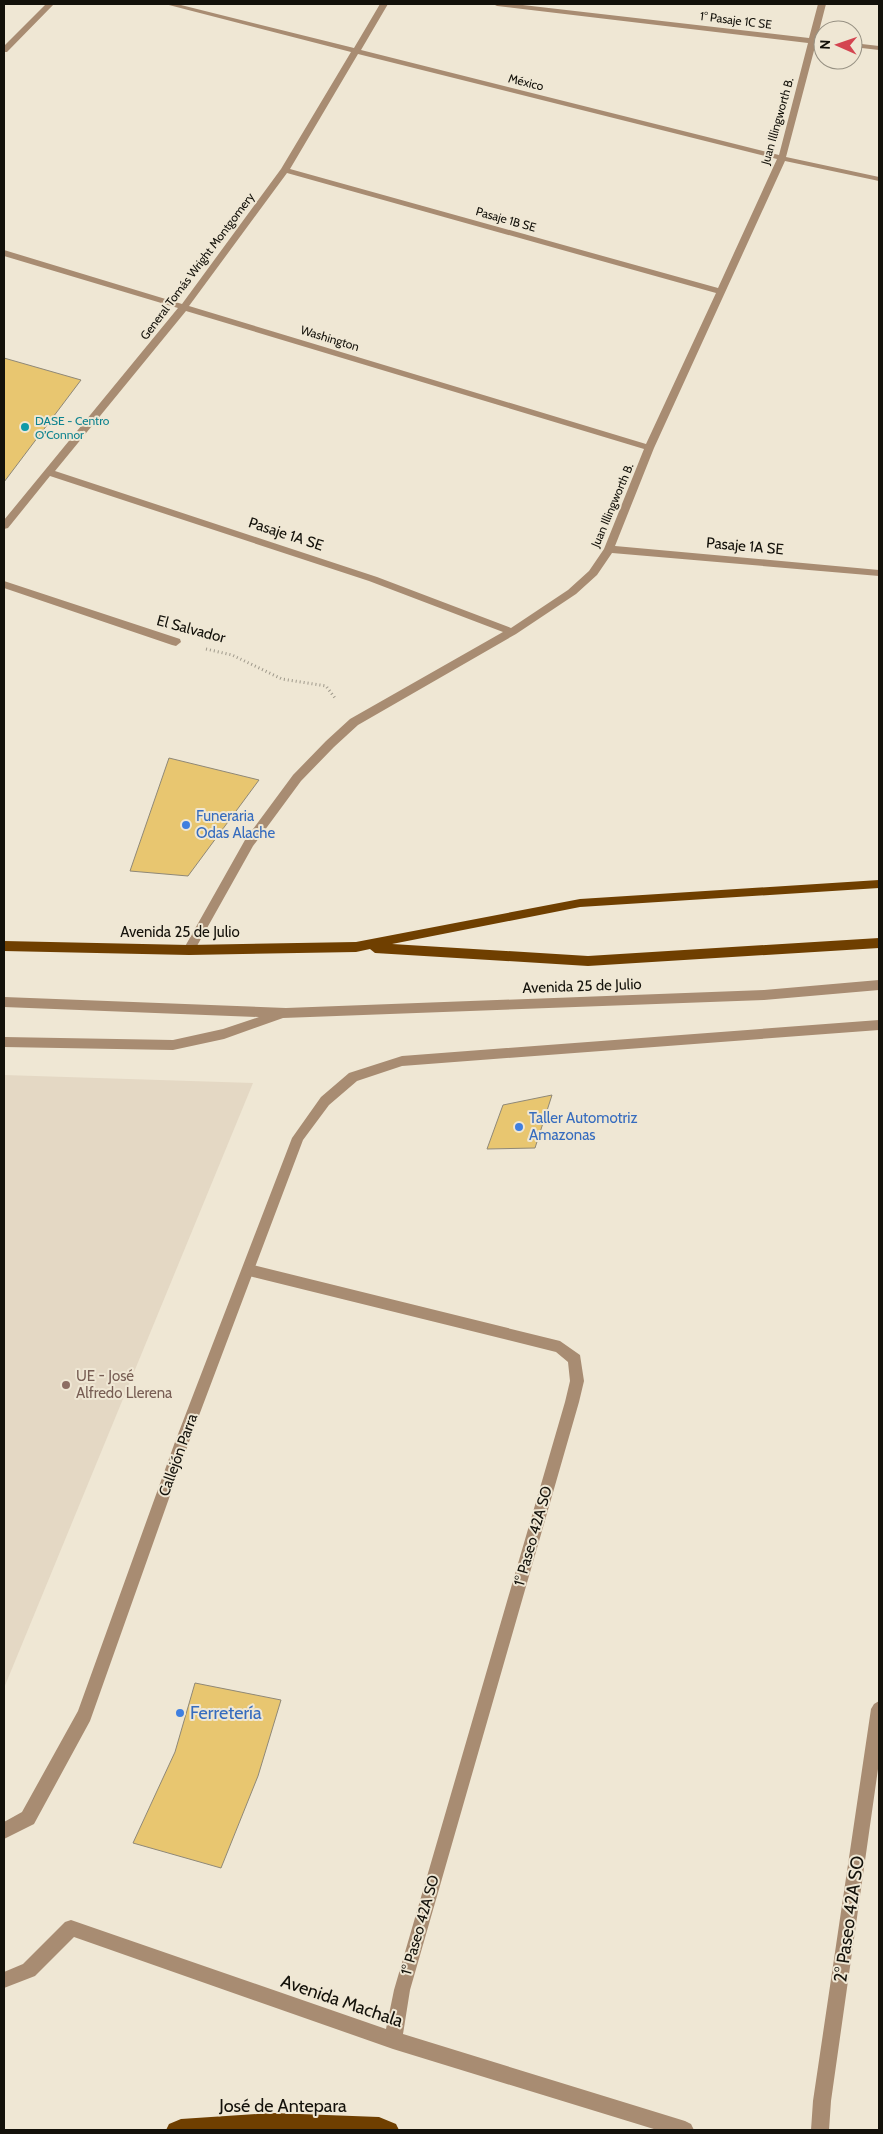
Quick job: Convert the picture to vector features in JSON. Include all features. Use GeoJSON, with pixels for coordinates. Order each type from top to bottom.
{"type":"FeatureCollection","features":[{"type":"Feature","properties":{"kind":"main road","name":"Avenida 25 de Julio"},"geometry":{"type":"LineString","coordinates":[[356,947],[580,903],[879,884]]}},
{"type":"Feature","properties":{"kind":"main road","name":"Avenida 25 de Julio"},"geometry":{"type":"LineString","coordinates":[[4,946],[189,950],[356,947],[588,961],[879,943]]}},
{"type":"Feature","properties":{"kind":"main road","name":"José de Antepara"},"geometry":{"type":"LineString","coordinates":[[176,2130],[181,2128],[273,2122],[379,2126],[390,2130]]}},
{"type":"Feature","properties":{"kind":"street"},"geometry":{"type":"LineString","coordinates":[[4,50],[50,4]]}},
{"type":"Feature","properties":{"kind":"street","name":"México"},"geometry":{"type":"LineString","coordinates":[[169,4],[782,158],[879,179]]}},
{"type":"Feature","properties":{"kind":"street","name":"General Tomás Wright Montgomery"},"geometry":{"type":"LineString","coordinates":[[4,526],[184,308],[285,170],[384,4]]}},
{"type":"Feature","properties":{"kind":"street","name":"1° Pasaje 1C SE"},"geometry":{"type":"LineString","coordinates":[[497,4],[812,41]]}},
{"type":"Feature","properties":{"kind":"street","name":"Juan Illingworth B."},"geometry":{"type":"LineString","coordinates":[[189,950],[249,843],[297,778],[330,744],[354,722],[512,632],[572,592],[592,573],[609,549],[649,448],[782,158],[822,4]]}},
{"type":"Feature","properties":{"kind":"street"},"geometry":{"type":"LineString","coordinates":[[863,46],[879,48]]}},
{"type":"Feature","properties":{"kind":"street","name":"Pasaje 1B SE"},"geometry":{"type":"LineString","coordinates":[[285,170],[721,292]]}},
{"type":"Feature","properties":{"kind":"street","name":"Washington"},"geometry":{"type":"LineString","coordinates":[[4,253],[649,448]]}},
{"type":"Feature","properties":{"kind":"street","name":"Pasaje 1A SE"},"geometry":{"type":"LineString","coordinates":[[49,472],[373,579],[512,632]]}},
{"type":"Feature","properties":{"kind":"street","name":"Pasaje 1A SE"},"geometry":{"type":"LineString","coordinates":[[609,549],[879,573]]}},
{"type":"Feature","properties":{"kind":"street","name":"El Salvador"},"geometry":{"type":"LineString","coordinates":[[4,584],[176,642]]}},
{"type":"Feature","properties":{"kind":"street","name":"Avenida 25 de Julio"},"geometry":{"type":"LineString","coordinates":[[4,1002],[286,1013],[764,995],[879,985]]}},
{"type":"Feature","properties":{"kind":"street","name":"Avenida 25 de Julio"},"geometry":{"type":"LineString","coordinates":[[4,1042],[173,1045],[224,1034],[286,1013]]}},
{"type":"Feature","properties":{"kind":"street","name":"Callejón Parra"},"geometry":{"type":"LineString","coordinates":[[4,1831],[28,1818],[84,1715],[182,1442],[298,1138],[325,1101],[353,1077],[402,1061],[879,1025]]}},
{"type":"Feature","properties":{"kind":"street","name":"1° Paseo 42A SO"},"geometry":{"type":"LineString","coordinates":[[249,1270],[560,1347],[575,1359],[577,1381],[572,1402],[402,1990],[392,2040]]}},
{"type":"Feature","properties":{"kind":"street","name":"2° Paseo 42A SO"},"geometry":{"type":"LineString","coordinates":[[820,2130],[879,1708]]}},
{"type":"Feature","properties":{"kind":"street","name":"Avenida Machala"},"geometry":{"type":"LineString","coordinates":[[4,1980],[29,1970],[71,1928],[392,2040],[685,2130]]}},
{"type":"Feature","properties":{"kind":"path","name":"El Salvador"},"geometry":{"type":"LineString","coordinates":[[176,642],[232,655],[282,679],[326,686],[354,722]]}},
{"type":"Feature","properties":{"kind":"shaded area","name":"UE - José Alfredo Llerena"},"geometry":{"type":"Polygon","coordinates":[[[4,1075],[253,1083],[4,1688],[4,1075]]]}},
{"type":"Feature","properties":{"kind":"building","name":"DASE - Centro O’Connor"},"geometry":{"type":"Polygon","coordinates":[[[4,358],[81,380],[4,482],[4,358]]]}},
{"type":"Feature","properties":{"kind":"building","name":"Funeraria Odas Alache"},"geometry":{"type":"Polygon","coordinates":[[[169,758],[259,780],[188,876],[130,871],[169,758]]]}},
{"type":"Feature","properties":{"kind":"building","name":"Taller Automotriz Amazonas"},"geometry":{"type":"Polygon","coordinates":[[[552,1095],[535,1148],[487,1149],[503,1105],[552,1095]]]}},
{"type":"Feature","properties":{"kind":"building"},"geometry":{"type":"Polygon","coordinates":[[[195,1683],[281,1700],[258,1776],[221,1868],[133,1843],[175,1752],[195,1683]]]}},
{"type":"Feature","properties":{"kind":"place","name":"DASE - Centro O’Connor"},"geometry":{"type":"Point","coordinates":[25,427]}},
{"type":"Feature","properties":{"kind":"place","name":"Funeraria Odas Alache"},"geometry":{"type":"Point","coordinates":[186,825]}},
{"type":"Feature","properties":{"kind":"place","name":"Taller Automotriz Amazonas"},"geometry":{"type":"Point","coordinates":[519,1127]}},
{"type":"Feature","properties":{"kind":"place","name":"UE - José Alfredo Llerena"},"geometry":{"type":"Point","coordinates":[66,1385]}},
{"type":"Feature","properties":{"kind":"place","name":"Ferretería"},"geometry":{"type":"Point","coordinates":[180,1713]}}]}
